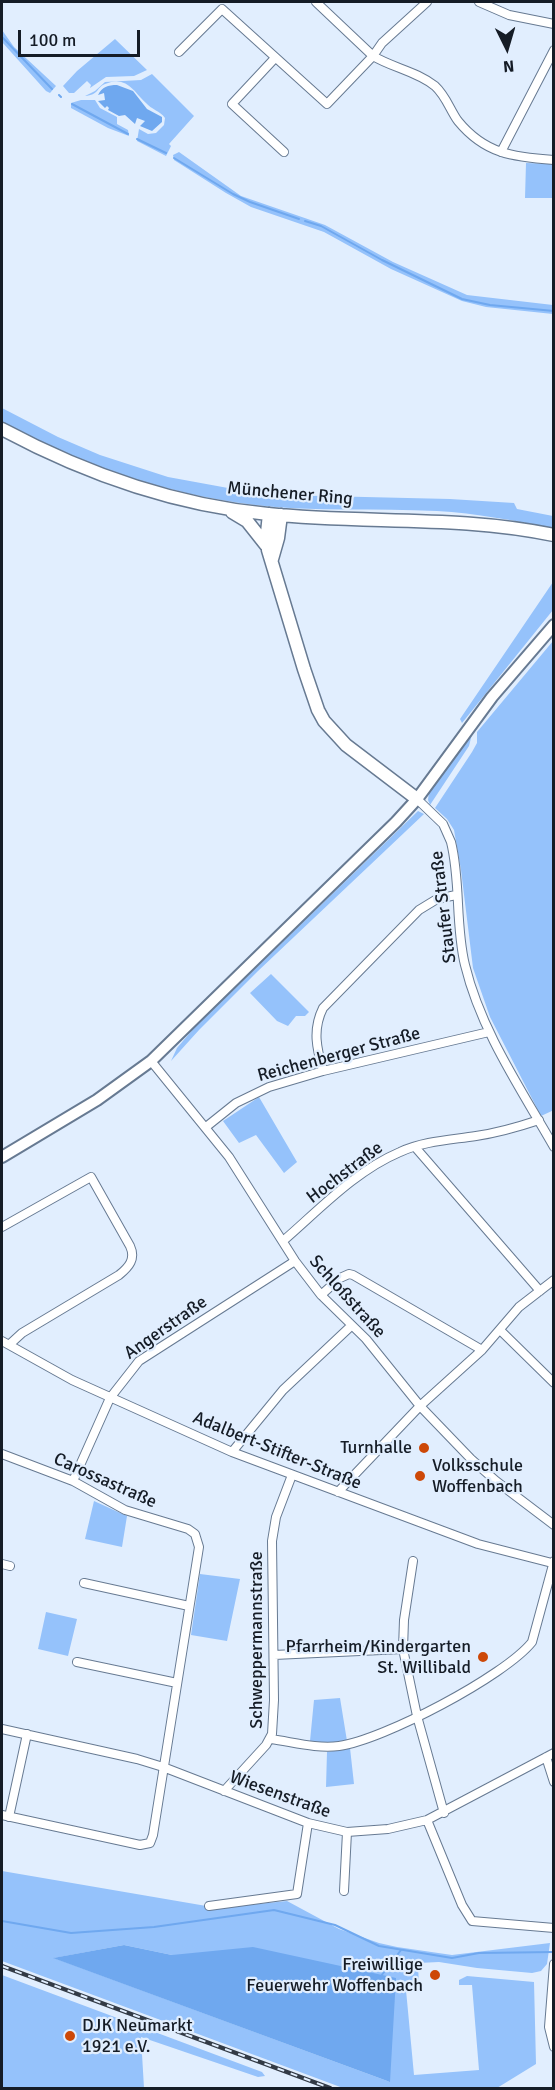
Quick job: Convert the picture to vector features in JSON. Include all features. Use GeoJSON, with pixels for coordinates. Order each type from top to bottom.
{"type":"FeatureCollection","features":[{"type":"Feature","properties":{"kind":"main road","name":"Münchener Ring"},"geometry":{"type":"LineString","coordinates":[[2,429],[54,456],[96,473],[169,495],[217,506],[275,515],[476,523],[554,535]]}},
{"type":"Feature","properties":{"kind":"main road"},"geometry":{"type":"LineString","coordinates":[[217,506],[247,521],[267,546],[304,669],[324,721],[337,737],[358,755],[417,799]]}},
{"type":"Feature","properties":{"kind":"main road"},"geometry":{"type":"LineString","coordinates":[[267,546],[275,515]]}},
{"type":"Feature","properties":{"kind":"main road"},"geometry":{"type":"LineString","coordinates":[[272,559],[278,538],[275,515]]}},
{"type":"Feature","properties":{"kind":"street"},"geometry":{"type":"LineString","coordinates":[[316,2],[373,56],[383,62],[413,72],[437,88],[457,118],[480,143],[501,152],[531,158],[554,159]]}},
{"type":"Feature","properties":{"kind":"street"},"geometry":{"type":"LineString","coordinates":[[179,52],[222,9],[327,104],[382,44],[427,2]]}},
{"type":"Feature","properties":{"kind":"street"},"geometry":{"type":"LineString","coordinates":[[483,2],[509,15],[554,24]]}},
{"type":"Feature","properties":{"kind":"street"},"geometry":{"type":"LineString","coordinates":[[501,152],[554,50]]}},
{"type":"Feature","properties":{"kind":"street"},"geometry":{"type":"LineString","coordinates":[[276,58],[232,104],[284,152]]}},
{"type":"Feature","properties":{"kind":"street"},"geometry":{"type":"LineString","coordinates":[[2,1157],[97,1100],[151,1061],[383,836],[417,799],[484,706],[554,625]]}},
{"type":"Feature","properties":{"kind":"street","name":"Staufer Straße"},"geometry":{"type":"LineString","coordinates":[[417,799],[439,820],[450,837],[454,854],[456,895],[465,966],[489,1032],[554,1147]]}},
{"type":"Feature","properties":{"kind":"street"},"geometry":{"type":"LineString","coordinates":[[323,1071],[317,1047],[316,1030],[317,1019],[323,1008],[419,910],[437,899],[456,895]]}},
{"type":"Feature","properties":{"kind":"street","name":"Reichenberger Straße"},"geometry":{"type":"LineString","coordinates":[[206,1127],[236,1103],[255,1093],[323,1071],[489,1032]]}},
{"type":"Feature","properties":{"kind":"street","name":"Schloßstraße"},"geometry":{"type":"LineString","coordinates":[[151,1061],[229,1157],[295,1261],[321,1295],[366,1339],[420,1406],[479,1466],[554,1525]]}},
{"type":"Feature","properties":{"kind":"street","name":"Hochstraße"},"geometry":{"type":"LineString","coordinates":[[283,1241],[371,1168],[401,1151],[431,1142],[484,1135],[539,1120]]}},
{"type":"Feature","properties":{"kind":"street"},"geometry":{"type":"LineString","coordinates":[[415,1147],[540,1291]]}},
{"type":"Feature","properties":{"kind":"street"},"geometry":{"type":"LineString","coordinates":[[2,1227],[92,1177],[130,1245],[133,1255],[128,1266],[119,1275],[22,1333],[10,1344]]}},
{"type":"Feature","properties":{"kind":"street","name":"Angerstraße"},"geometry":{"type":"LineString","coordinates":[[73,1481],[110,1398],[130,1370],[147,1354],[295,1261]]}},
{"type":"Feature","properties":{"kind":"street"},"geometry":{"type":"LineString","coordinates":[[321,1295],[340,1278],[349,1274],[353,1275],[482,1350]]}},
{"type":"Feature","properties":{"kind":"street"},"geometry":{"type":"LineString","coordinates":[[338,1492],[420,1406],[482,1350],[519,1307],[554,1280]]}},
{"type":"Feature","properties":{"kind":"street"},"geometry":{"type":"LineString","coordinates":[[232,1452],[283,1390],[351,1326]]}},
{"type":"Feature","properties":{"kind":"street"},"geometry":{"type":"LineString","coordinates":[[501,1330],[554,1383]]}},
{"type":"Feature","properties":{"kind":"street","name":"Adalbert-Stifter-Straße"},"geometry":{"type":"LineString","coordinates":[[2,1341],[72,1380],[232,1452],[478,1544],[553,1562]]}},
{"type":"Feature","properties":{"kind":"street","name":"Carossastraße"},"geometry":{"type":"LineString","coordinates":[[2,1454],[73,1481],[125,1510],[193,1532],[199,1547],[152,1840],[145,1845],[5,1816]]}},
{"type":"Feature","properties":{"kind":"street","name":"Schweppermannstraße"},"geometry":{"type":"LineString","coordinates":[[224,1791],[271,1739],[274,1709],[273,1530],[292,1475]]}},
{"type":"Feature","properties":{"kind":"street"},"geometry":{"type":"LineString","coordinates":[[413,1561],[404,1620],[403,1649],[417,1716],[444,1813]]}},
{"type":"Feature","properties":{"kind":"street"},"geometry":{"type":"LineString","coordinates":[[271,1739],[336,1747],[354,1743],[376,1736],[417,1716],[493,1674],[524,1652],[532,1642],[553,1562]]}},
{"type":"Feature","properties":{"kind":"street"},"geometry":{"type":"LineString","coordinates":[[84,1583],[189,1606]]}},
{"type":"Feature","properties":{"kind":"street"},"geometry":{"type":"LineString","coordinates":[[274,1654],[403,1649]]}},
{"type":"Feature","properties":{"kind":"street"},"geometry":{"type":"LineString","coordinates":[[78,1662],[177,1683]]}},
{"type":"Feature","properties":{"kind":"street","name":"Wiesenstraße"},"geometry":{"type":"LineString","coordinates":[[2,1729],[114,1753],[163,1767],[308,1824],[347,1832],[388,1829],[427,1820],[550,1755]]}},
{"type":"Feature","properties":{"kind":"street"},"geometry":{"type":"LineString","coordinates":[[5,1816],[27,1734]]}},
{"type":"Feature","properties":{"kind":"street"},"geometry":{"type":"LineString","coordinates":[[550,1755],[554,1782]]}},
{"type":"Feature","properties":{"kind":"street"},"geometry":{"type":"LineString","coordinates":[[427,1820],[462,1905],[472,1922],[554,1928]]}},
{"type":"Feature","properties":{"kind":"street"},"geometry":{"type":"LineString","coordinates":[[209,1906],[297,1894],[308,1824]]}},
{"type":"Feature","properties":{"kind":"street"},"geometry":{"type":"LineString","coordinates":[[344,1891],[347,1832]]}},
{"type":"Feature","properties":{"kind":"street"},"geometry":{"type":"LineString","coordinates":[[553,1965],[549,2027],[554,2047]]}},
{"type":"Feature","properties":{"kind":"shaded area"},"geometry":{"type":"Polygon","coordinates":[[[2,30],[14,47],[56,86],[50,93],[2,42],[2,30]]]}},
{"type":"Feature","properties":{"kind":"shaded area"},"geometry":{"type":"Polygon","coordinates":[[[115,39],[147,70],[134,76],[106,77],[90,88],[91,85],[87,81],[74,93],[69,93],[63,86],[115,39]]]}},
{"type":"Feature","properties":{"kind":"shaded area"},"geometry":{"type":"Polygon","coordinates":[[[152,74],[194,116],[169,144],[171,146],[166,156],[137,141],[139,129],[148,134],[156,133],[164,125],[165,118],[129,86],[113,82],[85,96],[105,82],[141,80],[152,74]]]}},
{"type":"Feature","properties":{"kind":"shaded area"},"geometry":{"type":"Polygon","coordinates":[[[117,85],[133,91],[147,109],[162,117],[162,122],[152,131],[140,126],[145,121],[137,118],[135,124],[125,115],[119,116],[108,110],[107,106],[105,108],[98,101],[105,100],[104,93],[98,95],[106,87],[117,85]]]}},
{"type":"Feature","properties":{"kind":"shaded area"},"geometry":{"type":"Polygon","coordinates":[[[95,100],[100,108],[117,117],[117,124],[128,130],[129,136],[108,128],[71,108],[71,103],[95,100]]]}},
{"type":"Feature","properties":{"kind":"shaded area"},"geometry":{"type":"Polygon","coordinates":[[[179,152],[241,196],[325,225],[393,262],[467,295],[553,305],[553,314],[486,307],[462,301],[391,269],[324,232],[251,207],[174,160],[173,155],[179,152]]]}},
{"type":"Feature","properties":{"kind":"shaded area"},"geometry":{"type":"Polygon","coordinates":[[[526,163],[553,164],[553,198],[525,198],[526,163]]]}},
{"type":"Feature","properties":{"kind":"shaded area"},"geometry":{"type":"Polygon","coordinates":[[[2,408],[58,437],[100,455],[168,477],[280,495],[450,499],[514,503],[517,509],[553,516],[553,528],[452,512],[278,507],[189,493],[124,476],[62,452],[2,422],[2,408]]]}},
{"type":"Feature","properties":{"kind":"shaded area"},"geometry":{"type":"Polygon","coordinates":[[[553,582],[553,610],[462,723],[460,719],[553,582]]]}},
{"type":"Feature","properties":{"kind":"shaded area"},"geometry":{"type":"Polygon","coordinates":[[[553,641],[554,1110],[541,1116],[490,1017],[473,968],[454,830],[447,819],[435,808],[477,743],[477,732],[553,641]]]}},
{"type":"Feature","properties":{"kind":"shaded area"},"geometry":{"type":"Polygon","coordinates":[[[473,730],[469,746],[430,805],[429,792],[473,730]]]}},
{"type":"Feature","properties":{"kind":"shaded area"},"geometry":{"type":"Polygon","coordinates":[[[418,811],[424,814],[258,971],[171,1061],[177,1048],[194,1028],[418,811]]]}},
{"type":"Feature","properties":{"kind":"shaded area"},"geometry":{"type":"Polygon","coordinates":[[[271,974],[309,1012],[305,1016],[296,1016],[288,1026],[277,1021],[250,993],[271,974]]]}},
{"type":"Feature","properties":{"kind":"shaded area"},"geometry":{"type":"Polygon","coordinates":[[[259,1097],[297,1162],[284,1173],[256,1135],[239,1143],[223,1121],[259,1097]]]}},
{"type":"Feature","properties":{"kind":"shaded area"},"geometry":{"type":"Polygon","coordinates":[[[94,1501],[127,1516],[122,1547],[85,1539],[94,1501]]]}},
{"type":"Feature","properties":{"kind":"shaded area"},"geometry":{"type":"Polygon","coordinates":[[[200,1574],[240,1579],[227,1641],[191,1635],[200,1574]]]}},
{"type":"Feature","properties":{"kind":"shaded area"},"geometry":{"type":"Polygon","coordinates":[[[46,1612],[77,1619],[68,1656],[38,1649],[46,1612]]]}},
{"type":"Feature","properties":{"kind":"shaded area"},"geometry":{"type":"Polygon","coordinates":[[[340,1698],[347,1741],[330,1743],[310,1741],[314,1700],[340,1698]]]}},
{"type":"Feature","properties":{"kind":"shaded area"},"geometry":{"type":"Polygon","coordinates":[[[350,1748],[354,1784],[326,1787],[327,1752],[350,1748]]]}},
{"type":"Feature","properties":{"kind":"shaded area"},"geometry":{"type":"Polygon","coordinates":[[[2,1871],[218,1908],[287,1901],[339,1929],[379,1943],[452,1955],[550,1943],[547,1964],[541,1971],[532,1973],[439,1962],[418,1963],[419,1988],[406,1990],[414,2075],[479,2070],[472,1985],[459,1985],[459,1980],[467,1976],[534,1982],[536,2064],[497,2088],[343,2088],[2,1961],[2,1871]],[[124,1945],[54,1958],[390,2082],[172,1955],[124,1945]]]}},
{"type":"Feature","properties":{"kind":"shaded area"},"geometry":{"type":"Polygon","coordinates":[[[124,1945],[172,1955],[253,1947],[396,1978],[390,2082],[53,1958],[124,1945]]]}},
{"type":"Feature","properties":{"kind":"shaded area","name":"DJK Neumarkt 1921 e.V."},"geometry":{"type":"Polygon","coordinates":[[[2,1975],[262,2072],[265,2076],[258,2077],[141,2037],[144,2088],[2,2088],[2,1975]]]}},
{"type":"Feature","properties":{"kind":"waterway"},"geometry":{"type":"LineString","coordinates":[[2,37],[52,89]]}},
{"type":"Feature","properties":{"kind":"waterway"},"geometry":{"type":"LineString","coordinates":[[72,104],[128,134]]}},
{"type":"Feature","properties":{"kind":"waterway"},"geometry":{"type":"LineString","coordinates":[[137,139],[166,153]]}},
{"type":"Feature","properties":{"kind":"waterway"},"geometry":{"type":"LineString","coordinates":[[174,158],[233,194],[299,219]]}},
{"type":"Feature","properties":{"kind":"waterway"},"geometry":{"type":"LineString","coordinates":[[305,221],[321,226],[382,260],[462,299],[490,305],[554,311]]}},
{"type":"Feature","properties":{"kind":"waterway"},"geometry":{"type":"LineString","coordinates":[[2,1921],[71,1933],[154,1927],[274,1910],[335,1925],[379,1946],[452,1958],[479,1953],[554,1952]]}},
{"type":"Feature","properties":{"kind":"waterway"},"geometry":{"type":"LineString","coordinates":[[381,1976],[401,1950]]}},
{"type":"Feature","properties":{"kind":"railway"},"geometry":{"type":"LineString","coordinates":[[2,1966],[330,2088]]}},
{"type":"Feature","properties":{"kind":"place","name":"Turnhalle"},"geometry":{"type":"Point","coordinates":[424,1448]}},
{"type":"Feature","properties":{"kind":"place","name":"Volksschule Woffenbach"},"geometry":{"type":"Point","coordinates":[420,1476]}},
{"type":"Feature","properties":{"kind":"place","name":"Pfarrheim/Kindergarten St. Willibald"},"geometry":{"type":"Point","coordinates":[483,1657]}},
{"type":"Feature","properties":{"kind":"place","name":"Freiwillige Feuerwehr Woffenbach"},"geometry":{"type":"Point","coordinates":[435,1975]}},
{"type":"Feature","properties":{"kind":"place","name":"DJK Neumarkt 1921 e.V."},"geometry":{"type":"Point","coordinates":[70,2036]}}]}
